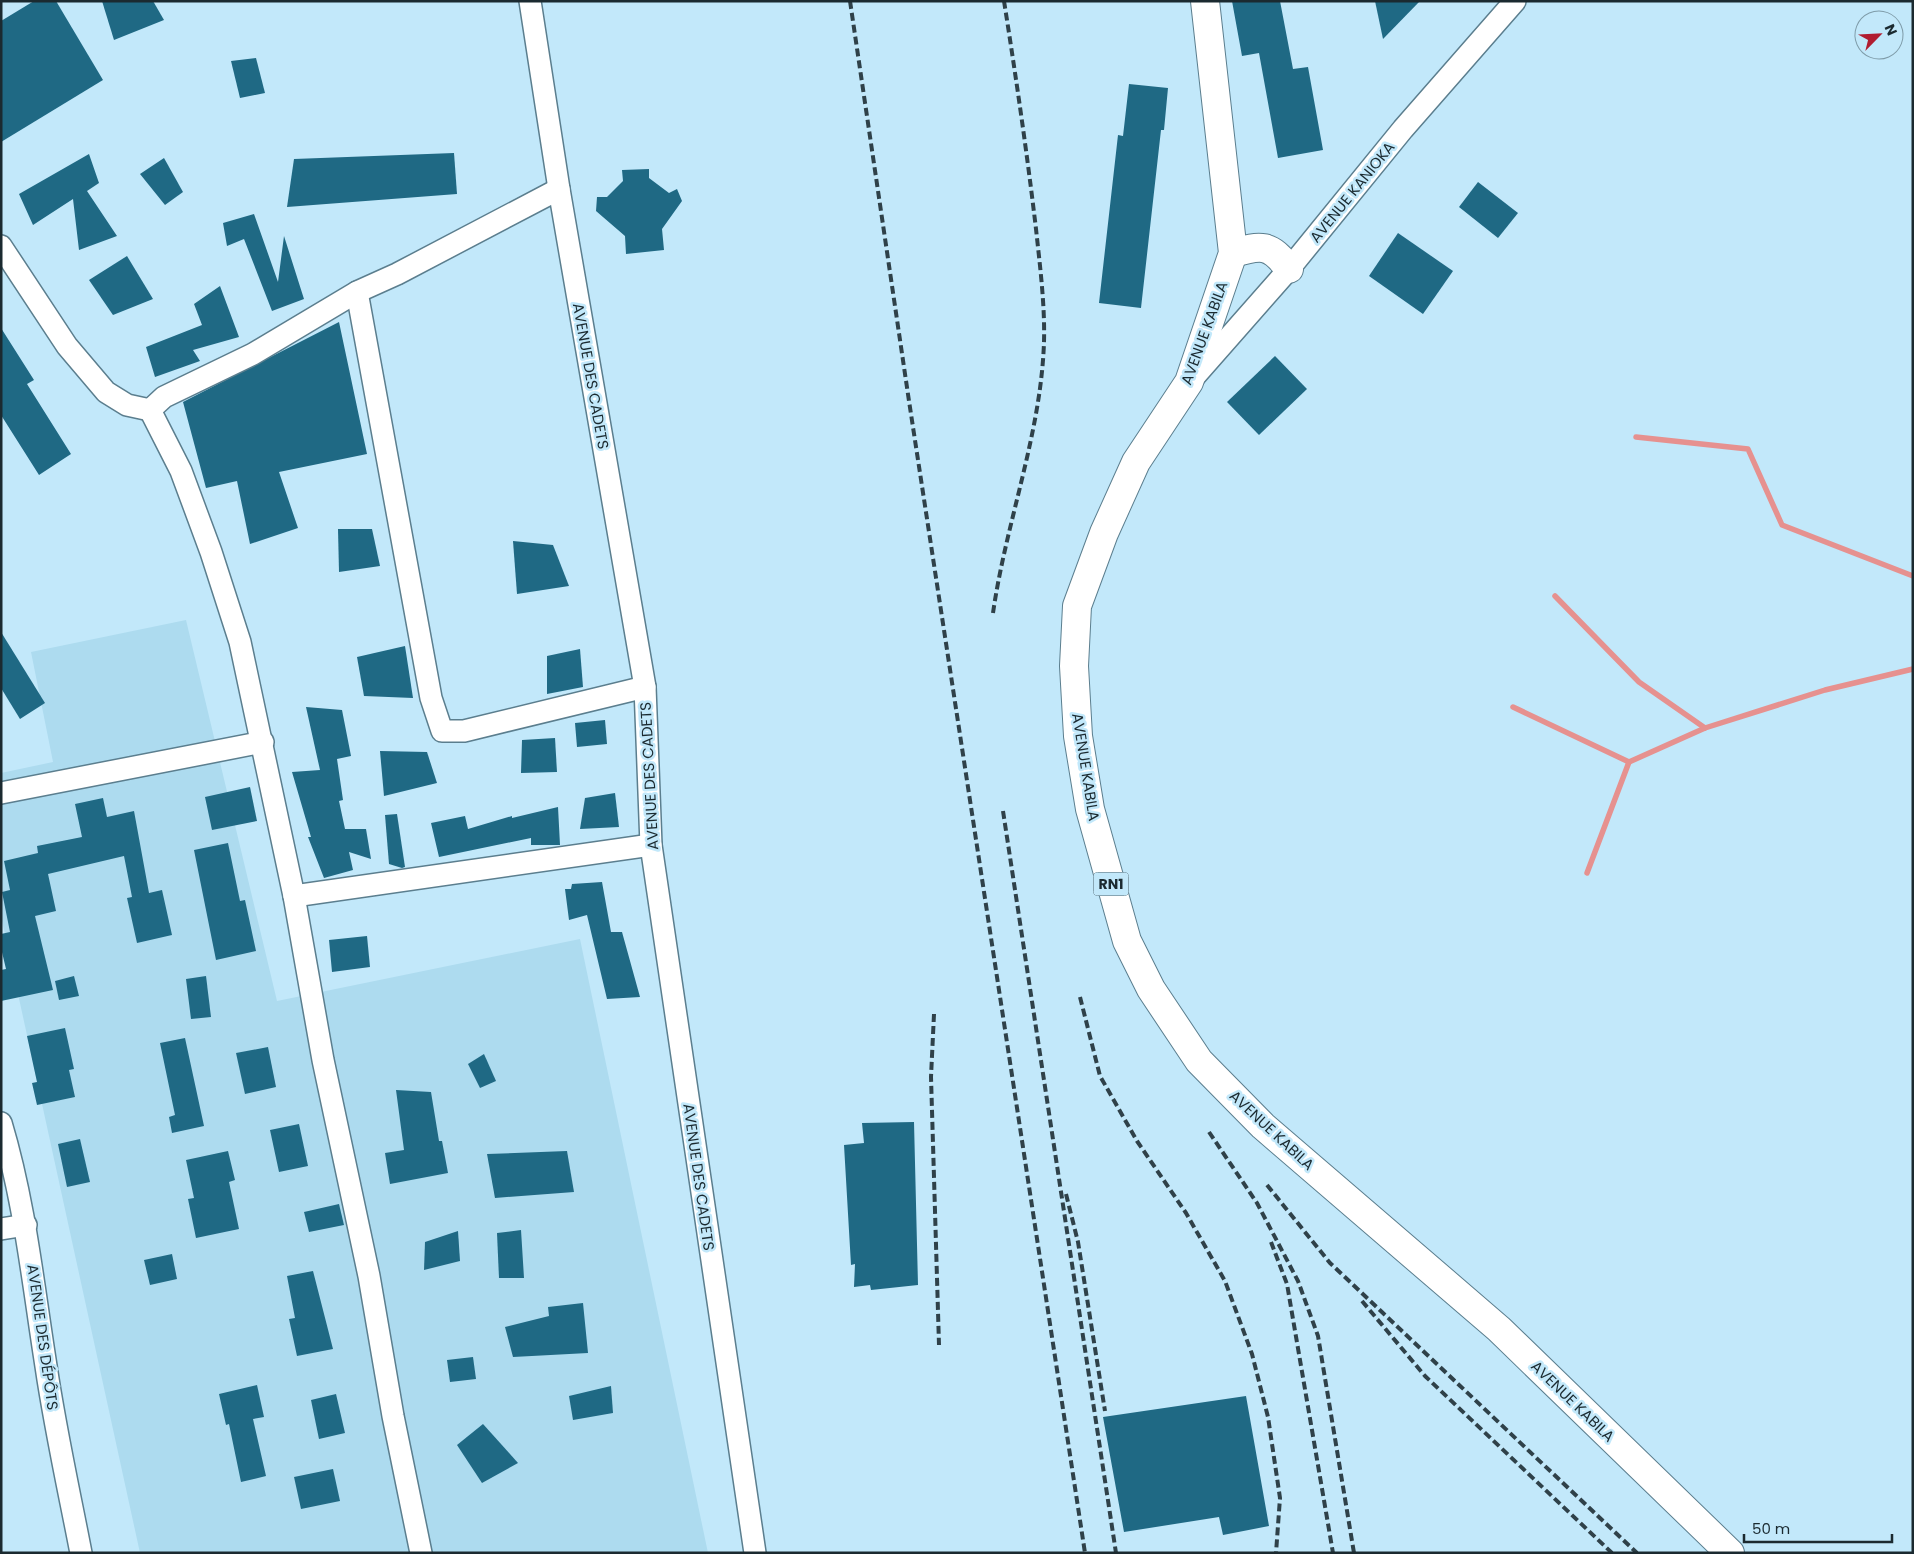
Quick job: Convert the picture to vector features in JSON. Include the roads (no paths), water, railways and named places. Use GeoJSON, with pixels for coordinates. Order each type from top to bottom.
{"type":"FeatureCollection","features":[{"type":"Feature","properties":{"kind":"highway","name":"AVENUE KABILA"},"geometry":{"type":"LineString","coordinates":[[1205,1],[1232,253],[1189,382],[1136,462],[1104,533],[1078,606],[1074,666],[1078,736],[1090,810],[1127,941],[1151,989],[1199,1061],[1263,1126],[1499,1329],[1730,1553]]}},
{"type":"Feature","properties":{"kind":"highway"},"geometry":{"type":"LineString","coordinates":[[1232,253],[1256,246],[1266,247],[1280,258],[1289,269]]}},
{"type":"Feature","properties":{"kind":"street","name":"AVENUE DES CADETS"},"geometry":{"type":"LineString","coordinates":[[530,1],[559,189],[645,687],[651,846],[754,1553]]}},
{"type":"Feature","properties":{"kind":"street","name":"AVENUE KANIOKA"},"geometry":{"type":"LineString","coordinates":[[1189,382],[1289,269],[1403,129],[1515,1]]}},
{"type":"Feature","properties":{"kind":"street"},"geometry":{"type":"LineString","coordinates":[[150,410],[164,397],[253,354],[357,292],[397,274],[559,189]]}},
{"type":"Feature","properties":{"kind":"street"},"geometry":{"type":"LineString","coordinates":[[1,246],[67,346],[106,392],[128,405],[150,410]]}},
{"type":"Feature","properties":{"kind":"street"},"geometry":{"type":"LineString","coordinates":[[357,292],[429,688],[442,731],[464,731],[645,687]]}},
{"type":"Feature","properties":{"kind":"street"},"geometry":{"type":"LineString","coordinates":[[150,410],[181,471],[212,552],[240,642],[263,742],[294,896],[322,1060],[370,1276],[393,1416],[421,1553]]}},
{"type":"Feature","properties":{"kind":"street"},"geometry":{"type":"LineString","coordinates":[[1,793],[263,742]]}},
{"type":"Feature","properties":{"kind":"street"},"geometry":{"type":"LineString","coordinates":[[294,896],[651,846]]}},
{"type":"Feature","properties":{"kind":"street","name":"AVENUE DES DÉPÔTS"},"geometry":{"type":"LineString","coordinates":[[1,1123],[19,1189],[26,1225],[52,1408],[81,1553]]}},
{"type":"Feature","properties":{"kind":"street"},"geometry":{"type":"LineString","coordinates":[[1,1229],[26,1225]]}},
{"type":"Feature","properties":{"kind":"waterway"},"geometry":{"type":"LineString","coordinates":[[1636,437],[1748,449],[1782,525],[1913,576]]}},
{"type":"Feature","properties":{"kind":"waterway"},"geometry":{"type":"LineString","coordinates":[[1555,596],[1639,682],[1705,728]]}},
{"type":"Feature","properties":{"kind":"waterway"},"geometry":{"type":"LineString","coordinates":[[1513,707],[1629,762],[1705,728],[1825,690],[1913,669]]}},
{"type":"Feature","properties":{"kind":"waterway"},"geometry":{"type":"LineString","coordinates":[[1587,873],[1629,762]]}},
{"type":"Feature","properties":{"kind":"railway"},"geometry":{"type":"LineString","coordinates":[[850,1],[909,401],[1085,1553]]}},
{"type":"Feature","properties":{"kind":"railway"},"geometry":{"type":"LineString","coordinates":[[993,613],[1006,545],[1037,410],[1044,342],[1041,271],[1004,1]]}},
{"type":"Feature","properties":{"kind":"railway"},"geometry":{"type":"LineString","coordinates":[[1003,811],[1116,1553]]}},
{"type":"Feature","properties":{"kind":"railway"},"geometry":{"type":"LineString","coordinates":[[1080,997],[1100,1076],[1137,1141],[1186,1213],[1225,1281],[1252,1354],[1268,1417],[1280,1498],[1276,1553]]}},
{"type":"Feature","properties":{"kind":"railway"},"geometry":{"type":"LineString","coordinates":[[934,1014],[931,1077],[939,1345]]}},
{"type":"Feature","properties":{"kind":"railway"},"geometry":{"type":"LineString","coordinates":[[1209,1132],[1257,1203],[1298,1281],[1318,1336],[1354,1553]]}},
{"type":"Feature","properties":{"kind":"railway"},"geometry":{"type":"LineString","coordinates":[[1267,1185],[1330,1263],[1637,1553]]}},
{"type":"Feature","properties":{"kind":"railway"},"geometry":{"type":"LineString","coordinates":[[1066,1194],[1078,1242],[1105,1411]]}},
{"type":"Feature","properties":{"kind":"railway"},"geometry":{"type":"LineString","coordinates":[[1271,1242],[1287,1284],[1333,1553]]}},
{"type":"Feature","properties":{"kind":"railway"},"geometry":{"type":"LineString","coordinates":[[1362,1301],[1425,1376],[1612,1553]]}}]}
